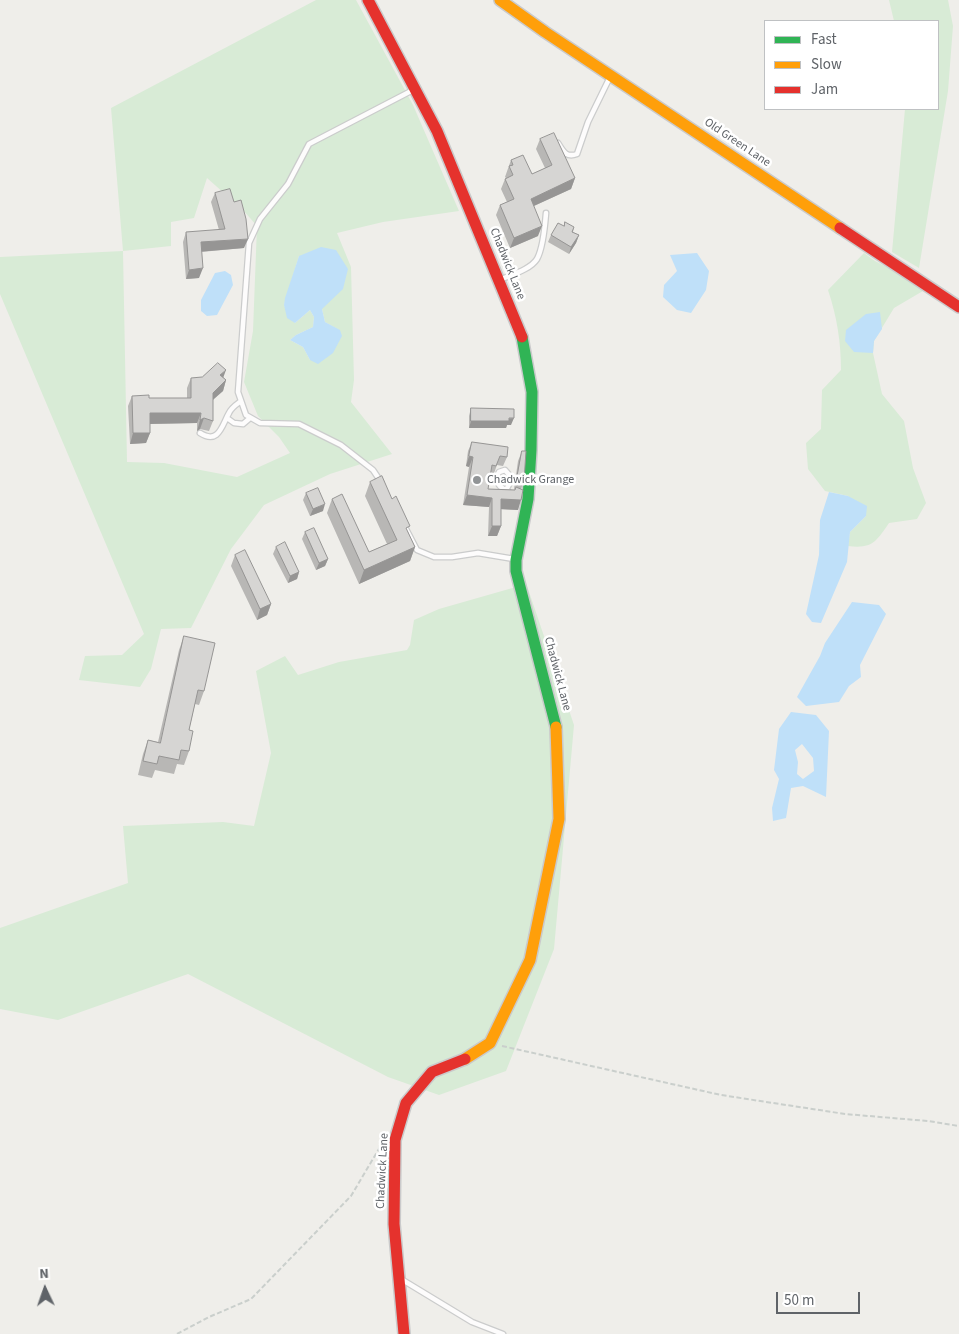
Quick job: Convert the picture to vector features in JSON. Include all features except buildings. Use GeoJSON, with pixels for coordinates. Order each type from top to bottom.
{"type":"FeatureCollection","features":[{"type":"Feature","properties":{"kind":"street","name":"Chadwick Lane"},"geometry":{"type":"LineString","coordinates":[[368,0],[437,131],[521,334],[532,392],[516,571],[557,731],[559,819],[530,960],[490,1043],[467,1058],[432,1072],[406,1103],[396,1140],[394,1224],[404,1334]]}},
{"type":"Feature","properties":{"kind":"street","name":"Old Green Lane"},"geometry":{"type":"LineString","coordinates":[[500,0],[545,32],[959,307]]}},
{"type":"Feature","properties":{"kind":"lane"},"geometry":{"type":"LineString","coordinates":[[558,143],[566,154],[571,156],[577,154],[588,122],[611,76]]}},
{"type":"Feature","properties":{"kind":"lane"},"geometry":{"type":"LineString","coordinates":[[385,490],[373,470],[341,445],[299,424],[260,423],[250,418],[246,415],[238,392],[249,244],[260,219],[288,184],[309,144],[414,90]]}},
{"type":"Feature","properties":{"kind":"lane"},"geometry":{"type":"LineString","coordinates":[[498,281],[525,269],[536,260],[546,213]]}},
{"type":"Feature","properties":{"kind":"lane"},"geometry":{"type":"LineString","coordinates":[[200,433],[212,437],[220,432],[229,412],[241,401]]}},
{"type":"Feature","properties":{"kind":"lane"},"geometry":{"type":"LineString","coordinates":[[227,418],[234,423],[243,424],[250,418]]}},
{"type":"Feature","properties":{"kind":"lane"},"geometry":{"type":"LineString","coordinates":[[404,524],[417,550],[434,557],[452,557],[478,553],[516,560]]}},
{"type":"Feature","properties":{"kind":"lane"},"geometry":{"type":"LineString","coordinates":[[399,1278],[472,1322],[503,1334]]}},
{"type":"Feature","properties":{"kind":"path"},"geometry":{"type":"LineString","coordinates":[[490,1043],[721,1095],[845,1114],[928,1121],[959,1126]]}},
{"type":"Feature","properties":{"kind":"path"},"geometry":{"type":"LineString","coordinates":[[177,1334],[209,1317],[251,1299],[351,1196],[384,1139]]}},
{"type":"Feature","properties":{"kind":"green space"},"geometry":{"type":"Polygon","coordinates":[[[316,0],[356,0],[413,105],[459,211],[383,222],[337,233],[351,267],[354,380],[351,402],[392,454],[330,474],[264,505],[231,549],[191,628],[161,629],[151,669],[140,687],[79,680],[85,656],[122,655],[144,634],[0,294],[0,257],[123,251],[111,108],[316,0]],[[207,178],[194,218],[171,222],[171,246],[123,251],[127,462],[164,463],[237,477],[290,453],[279,437],[258,416],[244,382],[253,331],[257,226],[243,210],[207,178]],[[299,256],[284,305],[295,323],[310,310],[314,317],[313,327],[290,340],[303,347],[310,360],[339,330],[325,322],[322,309],[299,256]]]}},
{"type":"Feature","properties":{"kind":"green space"},"geometry":{"type":"Polygon","coordinates":[[[889,0],[948,0],[953,26],[948,91],[919,268],[892,252],[905,110],[939,110],[939,20],[894,20],[889,0]]]}},
{"type":"Feature","properties":{"kind":"green space"},"geometry":{"type":"Polygon","coordinates":[[[864,253],[875,261],[928,288],[894,308],[874,341],[873,353],[882,394],[904,421],[913,468],[926,503],[917,519],[889,523],[873,543],[856,547],[848,546],[850,532],[866,516],[848,496],[825,491],[808,469],[806,443],[821,429],[822,390],[841,370],[838,330],[828,290],[864,253]]]}},
{"type":"Feature","properties":{"kind":"green space"},"geometry":{"type":"Polygon","coordinates":[[[522,571],[574,725],[554,949],[506,1071],[439,1095],[388,1077],[188,974],[58,1020],[0,1009],[0,928],[128,883],[123,826],[223,822],[254,826],[271,753],[256,671],[285,656],[298,675],[339,662],[407,650],[410,645],[414,620],[439,609],[516,587],[522,571]]]}},
{"type":"Feature","properties":{"kind":"water"},"geometry":{"type":"Polygon","coordinates":[[[321,247],[336,250],[348,269],[343,289],[322,309],[325,322],[340,330],[342,336],[333,353],[318,364],[310,360],[303,347],[290,340],[313,327],[314,317],[310,310],[295,323],[287,318],[284,305],[299,256],[321,247]]]}},
{"type":"Feature","properties":{"kind":"water"},"geometry":{"type":"Polygon","coordinates":[[[697,253],[709,271],[706,290],[691,313],[677,310],[663,297],[664,285],[677,271],[670,255],[697,253]]]}},
{"type":"Feature","properties":{"kind":"water"},"geometry":{"type":"Polygon","coordinates":[[[225,271],[231,275],[233,285],[217,315],[207,316],[201,311],[201,300],[215,273],[225,271]]]}},
{"type":"Feature","properties":{"kind":"water"},"geometry":{"type":"Polygon","coordinates":[[[880,312],[882,329],[874,341],[873,353],[854,352],[845,341],[846,330],[866,314],[880,312]]]}},
{"type":"Feature","properties":{"kind":"water"},"geometry":{"type":"Polygon","coordinates":[[[829,492],[848,496],[867,506],[866,516],[850,532],[847,562],[821,623],[812,622],[806,614],[819,555],[820,520],[829,492]]]}},
{"type":"Feature","properties":{"kind":"water"},"geometry":{"type":"Polygon","coordinates":[[[852,602],[879,605],[886,614],[860,665],[861,677],[849,686],[839,702],[806,706],[797,697],[820,656],[825,643],[852,602]]]}},
{"type":"Feature","properties":{"kind":"water"},"geometry":{"type":"Polygon","coordinates":[[[791,712],[816,715],[829,731],[826,797],[803,786],[791,788],[786,818],[773,821],[772,808],[779,779],[774,770],[779,729],[791,712]],[[802,744],[795,750],[798,762],[797,774],[803,779],[814,771],[813,758],[802,744]]]}},
{"type":"Feature","properties":{"kind":"traffic: fast"},"geometry":{"type":"LineString","coordinates":[[522,337],[532,392],[531,450],[528,499],[516,560],[516,571],[556,727]]}},
{"type":"Feature","properties":{"kind":"traffic: slow"},"geometry":{"type":"LineString","coordinates":[[500,0],[545,32],[840,228]]}},
{"type":"Feature","properties":{"kind":"traffic: slow"},"geometry":{"type":"LineString","coordinates":[[465,1059],[490,1043],[530,960],[559,819],[556,727]]}},
{"type":"Feature","properties":{"kind":"traffic: jam"},"geometry":{"type":"LineString","coordinates":[[368,0],[437,131],[522,337]]}},
{"type":"Feature","properties":{"kind":"traffic: jam"},"geometry":{"type":"LineString","coordinates":[[840,228],[959,307]]}},
{"type":"Feature","properties":{"kind":"traffic: jam"},"geometry":{"type":"LineString","coordinates":[[404,1334],[394,1224],[395,1140],[406,1103],[432,1072],[465,1059]]}},
{"type":"Feature","properties":{"kind":"place","name":"Chadwick Grange"},"geometry":{"type":"Point","coordinates":[477,480]}}]}
